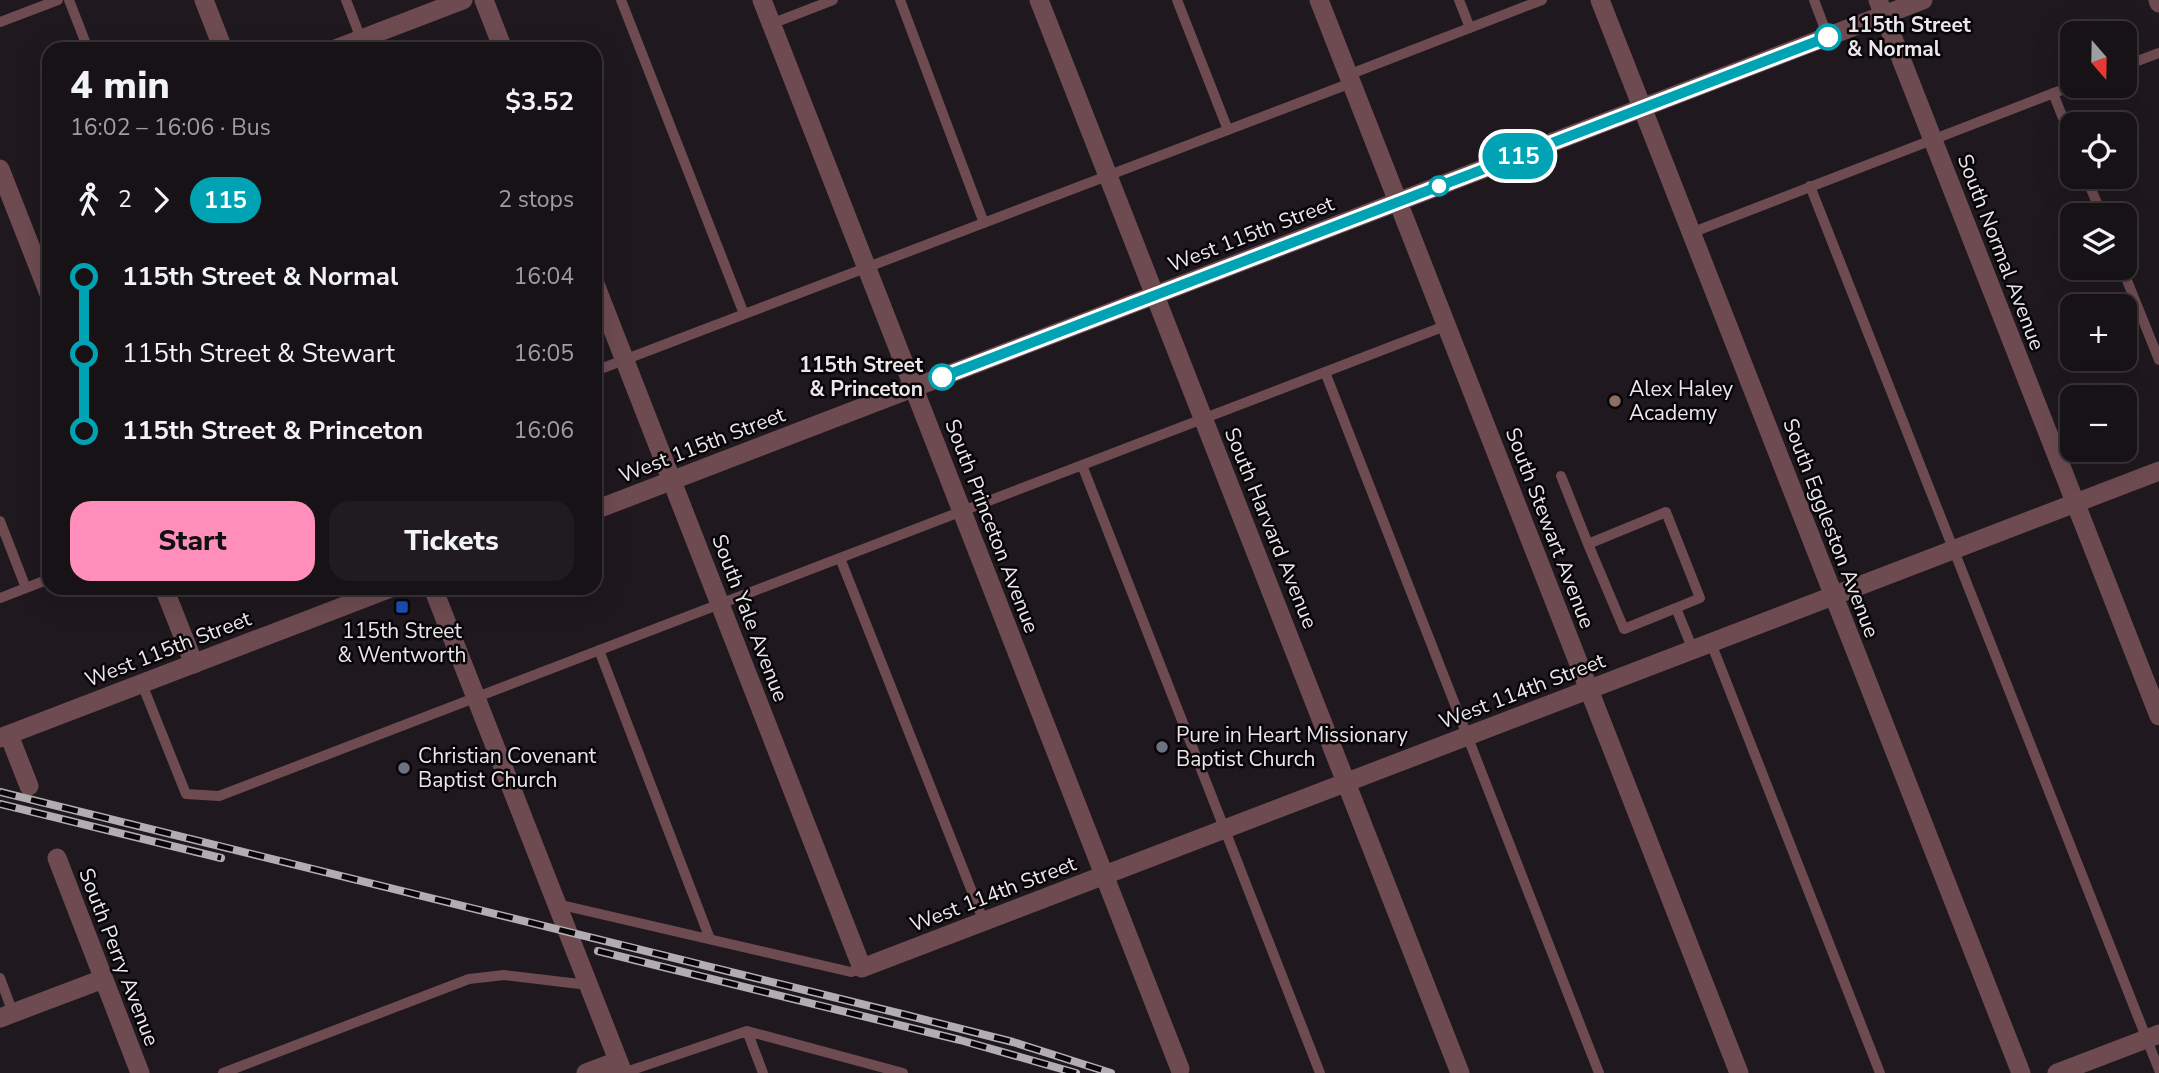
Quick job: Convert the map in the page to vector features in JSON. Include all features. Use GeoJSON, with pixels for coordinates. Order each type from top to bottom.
{"type":"FeatureCollection","features":[{"type":"Feature","properties":{"kind":"street"},"geometry":{"type":"LineString","coordinates":[[204,0],[220,42]]}},
{"type":"Feature","properties":{"kind":"street"},"geometry":{"type":"LineString","coordinates":[[368,42],[463,0]]}},
{"type":"Feature","properties":{"kind":"street"},"geometry":{"type":"LineString","coordinates":[[484,0],[500,42]]}},
{"type":"Feature","properties":{"kind":"street","name":"South Princeton Avenue"},"geometry":{"type":"LineString","coordinates":[[762,0],[1180,1069]]}},
{"type":"Feature","properties":{"kind":"street","name":"South Harvard Avenue"},"geometry":{"type":"LineString","coordinates":[[1039,0],[1461,1073]]}},
{"type":"Feature","properties":{"kind":"street","name":"South Stewart Avenue"},"geometry":{"type":"LineString","coordinates":[[1319,0],[1739,1073]]}},
{"type":"Feature","properties":{"kind":"street","name":"South Eggleston Avenue"},"geometry":{"type":"LineString","coordinates":[[1600,0],[2021,1073]]}},
{"type":"Feature","properties":{"kind":"street","name":"West 115th Street"},"geometry":{"type":"LineString","coordinates":[[602,507],[1828,37],[1881,8],[1923,0]]}},
{"type":"Feature","properties":{"kind":"street","name":"South Normal Avenue"},"geometry":{"type":"LineString","coordinates":[[1881,8],[2159,716]]}},
{"type":"Feature","properties":{"kind":"street"},"geometry":{"type":"LineString","coordinates":[[0,169],[42,276]]}},
{"type":"Feature","properties":{"kind":"street","name":"South Yale Avenue"},"geometry":{"type":"LineString","coordinates":[[602,302],[862,968]]}},
{"type":"Feature","properties":{"kind":"street","name":"West 114th Street"},"geometry":{"type":"LineString","coordinates":[[862,968],[2159,471]]}},
{"type":"Feature","properties":{"kind":"street"},"geometry":{"type":"LineString","coordinates":[[167,595],[194,664]]}},
{"type":"Feature","properties":{"kind":"street","name":"West 115th Street"},"geometry":{"type":"LineString","coordinates":[[4,737],[373,595]]}},
{"type":"Feature","properties":{"kind":"street"},"geometry":{"type":"LineString","coordinates":[[436,595],[621,1069],[586,1073]]}},
{"type":"Feature","properties":{"kind":"street"},"geometry":{"type":"LineString","coordinates":[[4,737],[29,786]]}},
{"type":"Feature","properties":{"kind":"street","name":"South Perry Avenue"},"geometry":{"type":"LineString","coordinates":[[57,858],[140,1073]]}},
{"type":"Feature","properties":{"kind":"street"},"geometry":{"type":"LineString","coordinates":[[6,1015],[103,979]]}},
{"type":"Feature","properties":{"kind":"street"},"geometry":{"type":"LineString","coordinates":[[2057,1073],[2153,1036]]}},
{"type":"Feature","properties":{"kind":"lane"},"geometry":{"type":"LineString","coordinates":[[0,22],[58,0]]}},
{"type":"Feature","properties":{"kind":"lane"},"geometry":{"type":"LineString","coordinates":[[69,0],[85,42]]}},
{"type":"Feature","properties":{"kind":"lane"},"geometry":{"type":"LineString","coordinates":[[346,0],[362,42]]}},
{"type":"Feature","properties":{"kind":"lane"},"geometry":{"type":"LineString","coordinates":[[621,0],[744,314]]}},
{"type":"Feature","properties":{"kind":"lane"},"geometry":{"type":"LineString","coordinates":[[771,24],[834,0]]}},
{"type":"Feature","properties":{"kind":"lane"},"geometry":{"type":"LineString","coordinates":[[900,0],[984,223]]}},
{"type":"Feature","properties":{"kind":"lane"},"geometry":{"type":"LineString","coordinates":[[1177,0],[1228,130]]}},
{"type":"Feature","properties":{"kind":"lane"},"geometry":{"type":"LineString","coordinates":[[1459,0],[1470,28]]}},
{"type":"Feature","properties":{"kind":"lane"},"geometry":{"type":"LineString","coordinates":[[602,368],[1228,130],[1542,0]]}},
{"type":"Feature","properties":{"kind":"lane"},"geometry":{"type":"LineString","coordinates":[[1814,0],[1828,37]]}},
{"type":"Feature","properties":{"kind":"lane"},"geometry":{"type":"LineString","coordinates":[[2137,61],[2159,53]]}},
{"type":"Feature","properties":{"kind":"lane"},"geometry":{"type":"LineString","coordinates":[[1691,233],[2060,90]]}},
{"type":"Feature","properties":{"kind":"lane"},"geometry":{"type":"LineString","coordinates":[[2053,93],[2061,112]]}},
{"type":"Feature","properties":{"kind":"lane"},"geometry":{"type":"LineString","coordinates":[[1810,186],[1954,550],[2153,1036],[2159,1070]]}},
{"type":"Feature","properties":{"kind":"lane"},"geometry":{"type":"LineString","coordinates":[[2127,280],[2159,360]]}},
{"type":"Feature","properties":{"kind":"lane"},"geometry":{"type":"LineString","coordinates":[[142,684],[186,794],[219,796],[1446,326]]}},
{"type":"Feature","properties":{"kind":"lane"},"geometry":{"type":"LineString","coordinates":[[1325,372],[1599,1073]]}},
{"type":"Feature","properties":{"kind":"lane"},"geometry":{"type":"LineString","coordinates":[[1082,465],[1320,1073]]}},
{"type":"Feature","properties":{"kind":"lane"},"geometry":{"type":"LineString","coordinates":[[1561,476],[1588,544],[1624,629],[1700,598],[1666,512],[1588,544]]}},
{"type":"Feature","properties":{"kind":"lane"},"geometry":{"type":"LineString","coordinates":[[0,521],[26,588]]}},
{"type":"Feature","properties":{"kind":"lane"},"geometry":{"type":"LineString","coordinates":[[840,558],[984,922]]}},
{"type":"Feature","properties":{"kind":"lane"},"geometry":{"type":"LineString","coordinates":[[0,598],[42,582]]}},
{"type":"Feature","properties":{"kind":"lane"},"geometry":{"type":"LineString","coordinates":[[1676,608],[1702,647],[1880,1073]]}},
{"type":"Feature","properties":{"kind":"lane"},"geometry":{"type":"LineString","coordinates":[[599,650],[710,939]]}},
{"type":"Feature","properties":{"kind":"lane"},"geometry":{"type":"LineString","coordinates":[[556,904],[851,972],[862,968]]}},
{"type":"Feature","properties":{"kind":"lane"},"geometry":{"type":"LineString","coordinates":[[223,1073],[469,979],[504,975],[589,985]]}},
{"type":"Feature","properties":{"kind":"lane"},"geometry":{"type":"LineString","coordinates":[[0,978],[6,1015]]}},
{"type":"Feature","properties":{"kind":"lane"},"geometry":{"type":"LineString","coordinates":[[747,1031],[763,1073]]}},
{"type":"Feature","properties":{"kind":"lane"},"geometry":{"type":"LineString","coordinates":[[621,1069],[747,1031],[903,1073]]}},
{"type":"Feature","properties":{"kind":"railway"},"geometry":{"type":"LineString","coordinates":[[0,792],[1013,1042],[1111,1073]]}},
{"type":"Feature","properties":{"kind":"railway"},"geometry":{"type":"LineString","coordinates":[[0,804],[221,858]]}},
{"type":"Feature","properties":{"kind":"railway"},"geometry":{"type":"LineString","coordinates":[[598,951],[960,1040],[1076,1073]]}},
{"type":"Feature","properties":{"kind":"bus line","name":"115"},"geometry":{"type":"LineString","coordinates":[[942,377],[1828,37]]}},
{"type":"Feature","properties":{"kind":"place","name":"115th Street & Normal"},"geometry":{"type":"Point","coordinates":[1828,37]}},
{"type":"Feature","properties":{"kind":"place","name":"115th Street & Princeton"},"geometry":{"type":"Point","coordinates":[942,377]}},
{"type":"Feature","properties":{"kind":"place","name":"Alex Haley Academy"},"geometry":{"type":"Point","coordinates":[1615,401]}},
{"type":"Feature","properties":{"kind":"place","name":"115th Street & Wentworth"},"geometry":{"type":"Point","coordinates":[402,607]}},
{"type":"Feature","properties":{"kind":"place","name":"Pure in Heart Missionary Baptist Church"},"geometry":{"type":"Point","coordinates":[1162,747]}},
{"type":"Feature","properties":{"kind":"place","name":"Christian Covenant Baptist Church"},"geometry":{"type":"Point","coordinates":[404,768]}}]}
